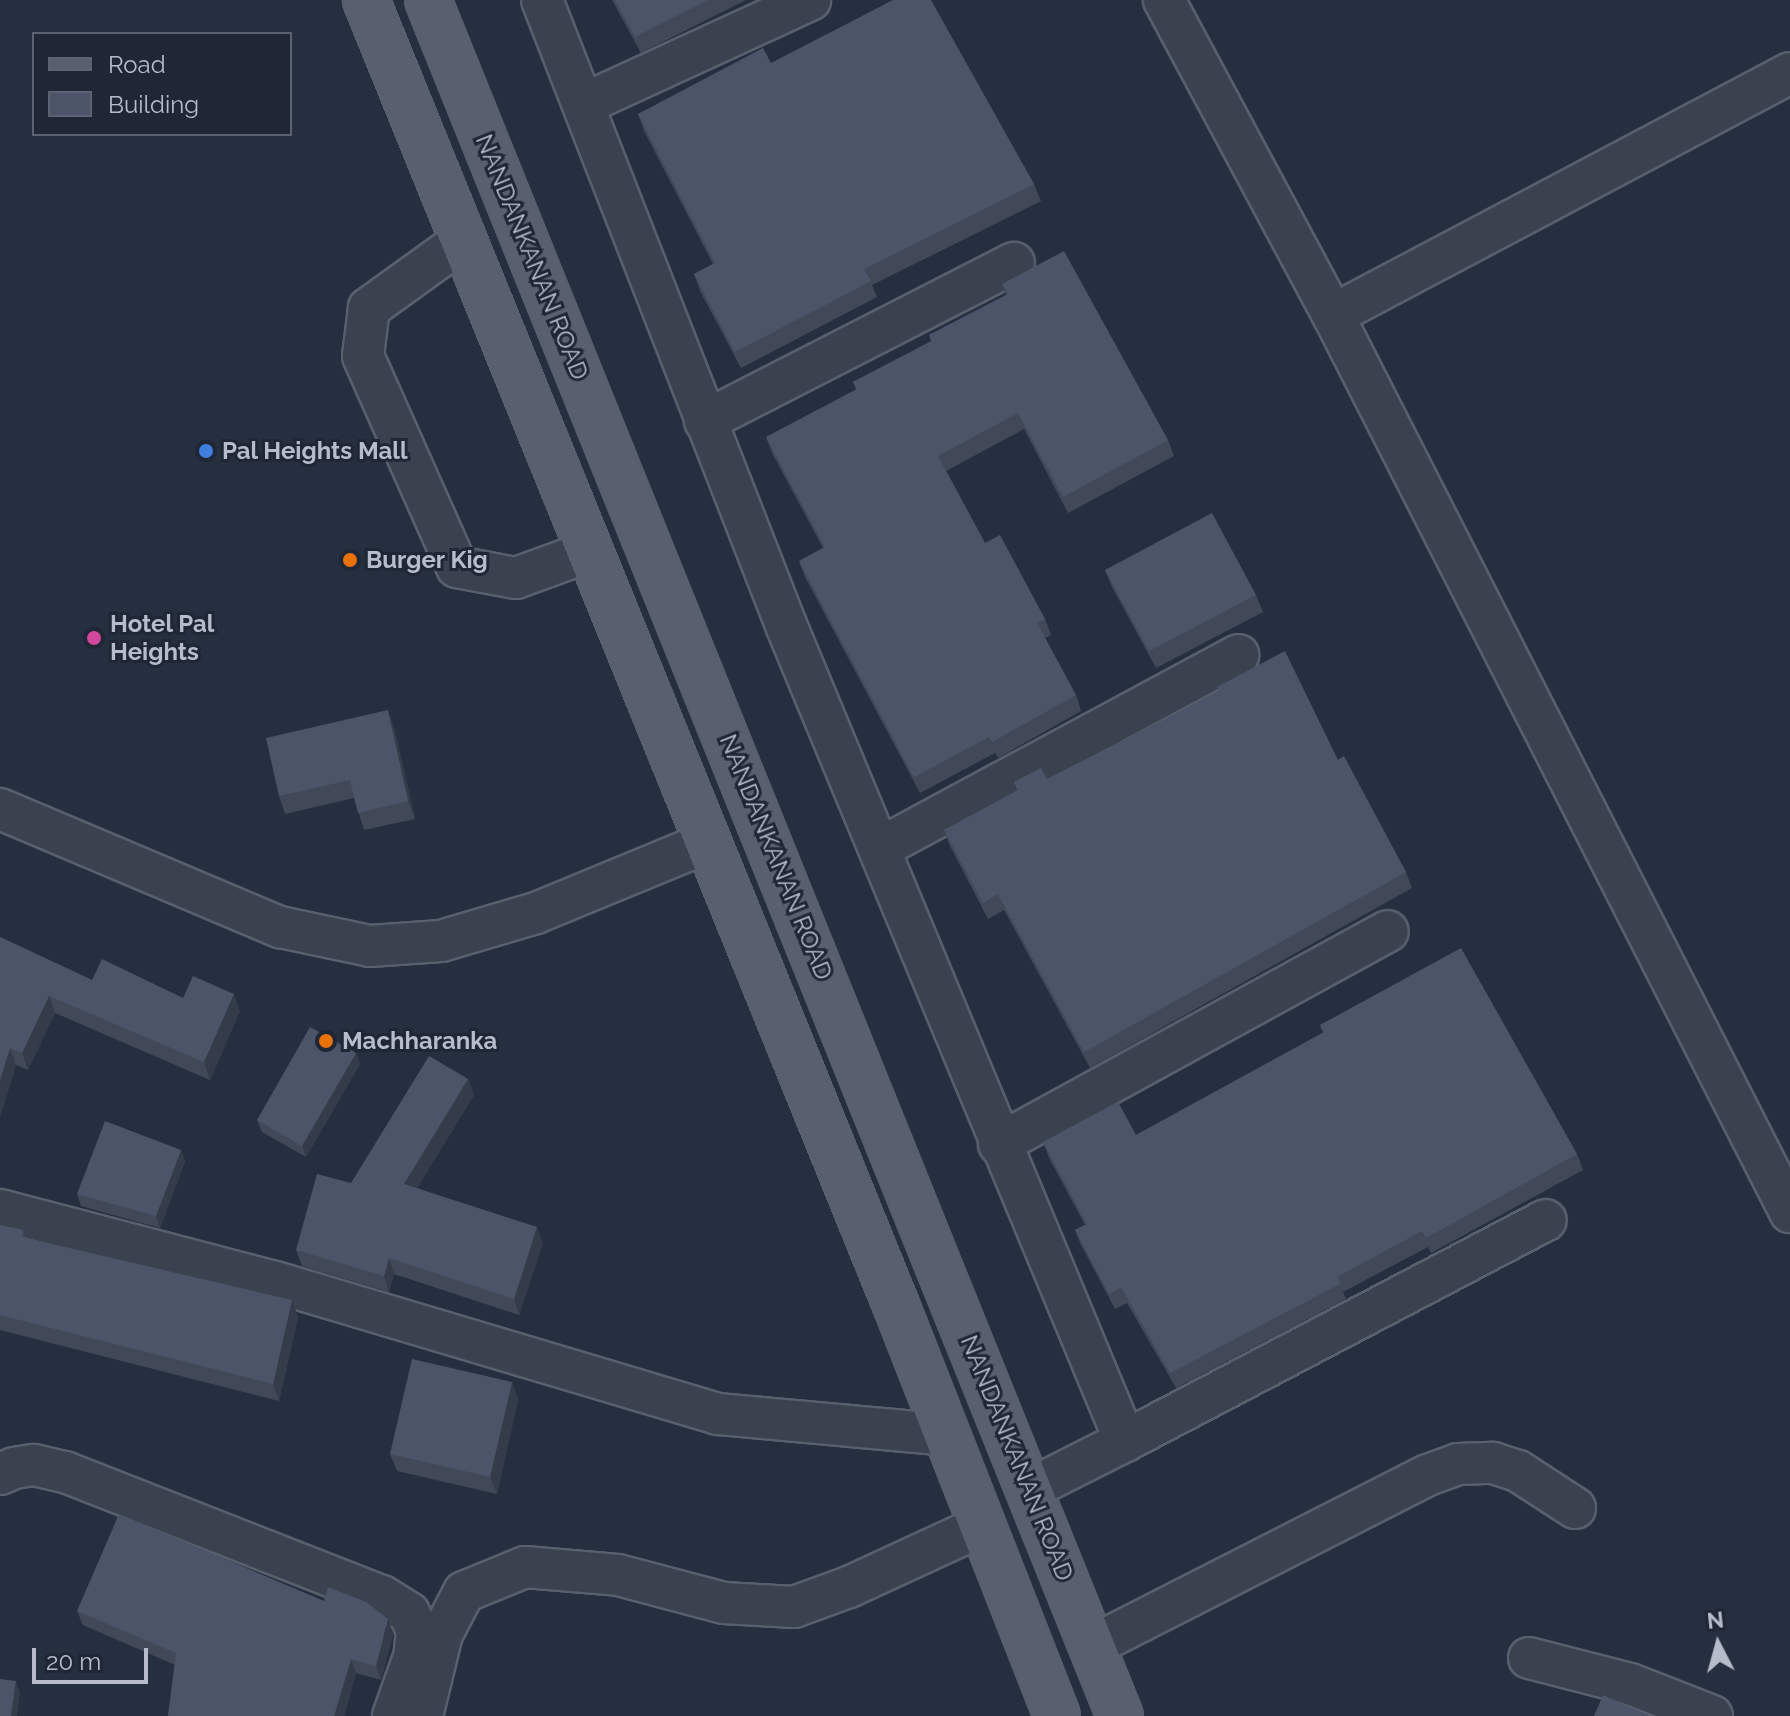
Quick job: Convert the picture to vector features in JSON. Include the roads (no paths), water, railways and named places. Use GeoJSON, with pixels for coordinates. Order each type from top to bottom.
{"type":"FeatureCollection","features":[{"type":"Feature","properties":{"kind":"main road"},"geometry":{"type":"LineString","coordinates":[[366,0],[948,1435],[1057,1716]]}},
{"type":"Feature","properties":{"kind":"main road","name":"NANDANKANAN ROAD"},"geometry":{"type":"LineString","coordinates":[[428,0],[1120,1716]]}},
{"type":"Feature","properties":{"kind":"main road"},"geometry":{"type":"LineString","coordinates":[[395,71],[446,46]]}},
{"type":"Feature","properties":{"kind":"street"},"geometry":{"type":"LineString","coordinates":[[542,0],[786,625],[999,1144],[1125,1441]]}},
{"type":"Feature","properties":{"kind":"street"},"geometry":{"type":"LineString","coordinates":[[584,104],[810,0]]}},
{"type":"Feature","properties":{"kind":"street"},"geometry":{"type":"LineString","coordinates":[[1164,0],[1333,315],[1790,1212]]}},
{"type":"Feature","properties":{"kind":"street"},"geometry":{"type":"LineString","coordinates":[[1333,315],[1790,73]]}},
{"type":"Feature","properties":{"kind":"street"},"geometry":{"type":"LineString","coordinates":[[462,241],[369,308],[363,356],[457,567],[516,578],[590,551]]}},
{"type":"Feature","properties":{"kind":"street"},"geometry":{"type":"LineString","coordinates":[[705,421],[1014,263]]}},
{"type":"Feature","properties":{"kind":"street"},"geometry":{"type":"LineString","coordinates":[[880,848],[1238,655]]}},
{"type":"Feature","properties":{"kind":"street"},"geometry":{"type":"LineString","coordinates":[[0,809],[280,927],[370,946],[441,941],[536,913],[708,842]]}},
{"type":"Feature","properties":{"kind":"street"},"geometry":{"type":"LineString","coordinates":[[999,1144],[1388,931]]}},
{"type":"Feature","properties":{"kind":"street"},"geometry":{"type":"LineString","coordinates":[[0,1210],[275,1282],[718,1414],[948,1435]]}},
{"type":"Feature","properties":{"kind":"street"},"geometry":{"type":"LineString","coordinates":[[1030,1489],[1546,1220]]}},
{"type":"Feature","properties":{"kind":"street"},"geometry":{"type":"LineString","coordinates":[[1092,1646],[1428,1475],[1458,1464],[1493,1463],[1518,1471],[1575,1508]]}},
{"type":"Feature","properties":{"kind":"street"},"geometry":{"type":"LineString","coordinates":[[0,1474],[34,1465],[65,1472],[382,1596],[409,1613],[417,1630],[414,1657],[393,1716]]}},
{"type":"Feature","properties":{"kind":"street"},"geometry":{"type":"LineString","coordinates":[[422,1716],[442,1634],[464,1592],[525,1567],[618,1575],[724,1603],[794,1607],[849,1587],[983,1525]]}},
{"type":"Feature","properties":{"kind":"street"},"geometry":{"type":"LineString","coordinates":[[1529,1658],[1630,1684],[1712,1716]]}},
{"type":"Feature","properties":{"kind":"place","name":"Pal Heights Mall"},"geometry":{"type":"Point","coordinates":[206,451]}},
{"type":"Feature","properties":{"kind":"place","name":"Burger Kig"},"geometry":{"type":"Point","coordinates":[350,560]}},
{"type":"Feature","properties":{"kind":"place","name":"Hotel Pal Heights"},"geometry":{"type":"Point","coordinates":[94,638]}},
{"type":"Feature","properties":{"kind":"place","name":"Machharanka"},"geometry":{"type":"Point","coordinates":[326,1041]}}]}
